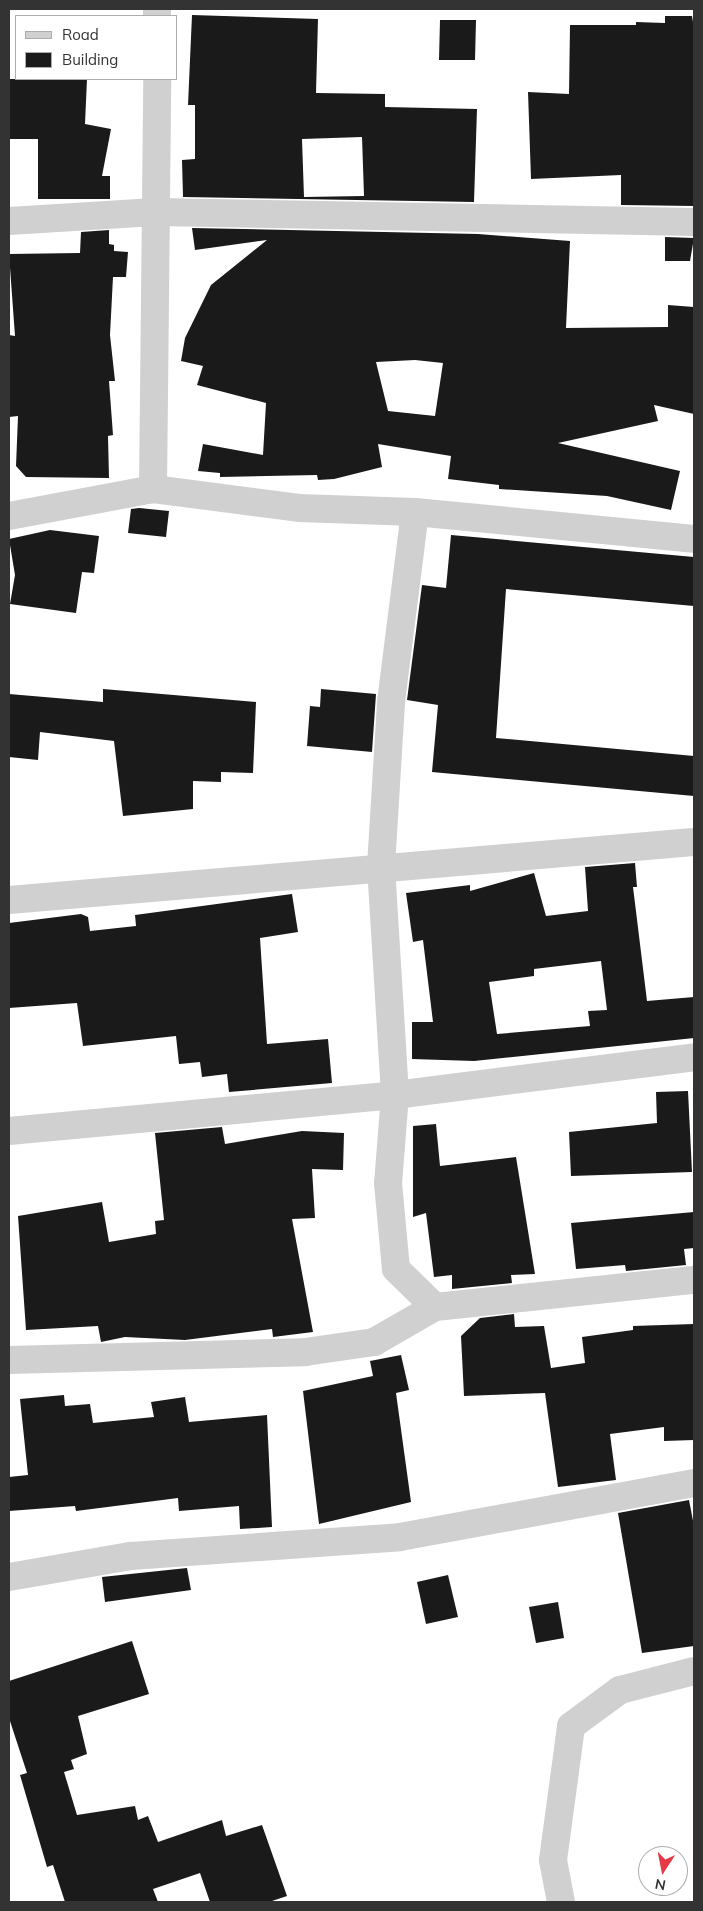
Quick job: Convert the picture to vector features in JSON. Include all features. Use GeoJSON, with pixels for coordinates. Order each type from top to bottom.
{"type":"FeatureCollection","features":[{"type":"Feature","properties":{"kind":"street"},"geometry":{"type":"LineString","coordinates":[[153,488],[157,80]]}},
{"type":"Feature","properties":{"kind":"street"},"geometry":{"type":"LineString","coordinates":[[9,221],[156,212],[694,222]]}},
{"type":"Feature","properties":{"kind":"street"},"geometry":{"type":"LineString","coordinates":[[9,516],[153,488],[299,508],[415,512],[694,539]]}},
{"type":"Feature","properties":{"kind":"street"},"geometry":{"type":"LineString","coordinates":[[415,512],[390,703],[382,866],[395,1095],[388,1183],[396,1269],[435,1307]]}},
{"type":"Feature","properties":{"kind":"street"},"geometry":{"type":"LineString","coordinates":[[9,900],[382,866],[694,842]]}},
{"type":"Feature","properties":{"kind":"street"},"geometry":{"type":"LineString","coordinates":[[9,1131],[395,1095],[694,1057]]}},
{"type":"Feature","properties":{"kind":"street"},"geometry":{"type":"LineString","coordinates":[[9,1360],[305,1352],[374,1342],[435,1307],[694,1280]]}},
{"type":"Feature","properties":{"kind":"street"},"geometry":{"type":"LineString","coordinates":[[9,1577],[131,1556],[400,1538],[694,1483]]}},
{"type":"Feature","properties":{"kind":"street"},"geometry":{"type":"LineString","coordinates":[[561,1902],[553,1860],[571,1726],[620,1690],[694,1671]]}},
{"type":"Feature","properties":{"kind":"building"},"geometry":{"type":"Polygon","coordinates":[[[192,15],[318,19],[316,93],[385,94],[385,107],[477,109],[474,202],[183,197],[182,160],[195,159],[195,105],[188,105],[192,15]],[[362,137],[302,139],[304,197],[364,196],[362,137]]]}},
{"type":"Feature","properties":{"kind":"building"},"geometry":{"type":"Polygon","coordinates":[[[665,16],[692,16],[694,28],[694,206],[621,205],[621,175],[531,179],[528,92],[569,94],[570,25],[636,25],[636,22],[665,23],[665,16]]]}},
{"type":"Feature","properties":{"kind":"building"},"geometry":{"type":"Polygon","coordinates":[[[440,20],[476,20],[475,60],[439,60],[440,20]]]}},
{"type":"Feature","properties":{"kind":"building"},"geometry":{"type":"Polygon","coordinates":[[[9,79],[87,80],[85,124],[111,129],[102,176],[110,176],[110,199],[38,199],[38,139],[9,139],[9,79]]]}},
{"type":"Feature","properties":{"kind":"building"},"geometry":{"type":"Polygon","coordinates":[[[192,228],[478,234],[570,241],[566,328],[668,327],[668,305],[694,307],[694,414],[654,405],[658,421],[558,443],[680,471],[671,510],[607,496],[499,489],[499,485],[448,479],[451,456],[378,444],[382,467],[334,479],[318,480],[317,475],[220,477],[220,473],[198,471],[203,444],[263,455],[266,403],[197,385],[203,366],[181,361],[185,338],[211,285],[267,240],[195,250],[192,228]],[[415,360],[376,362],[388,411],[435,416],[443,363],[415,360]]]}},
{"type":"Feature","properties":{"kind":"building"},"geometry":{"type":"Polygon","coordinates":[[[109,230],[109,244],[114,245],[114,251],[128,252],[126,277],[113,277],[110,335],[115,381],[109,381],[113,435],[108,436],[109,478],[26,477],[16,466],[18,416],[9,417],[9,335],[15,336],[9,254],[80,253],[81,232],[109,230]]]}},
{"type":"Feature","properties":{"kind":"building"},"geometry":{"type":"Polygon","coordinates":[[[665,237],[694,238],[690,261],[665,261],[665,237]]]}},
{"type":"Feature","properties":{"kind":"building"},"geometry":{"type":"Polygon","coordinates":[[[131,509],[169,511],[166,537],[128,533],[131,509]]]}},
{"type":"Feature","properties":{"kind":"building"},"geometry":{"type":"Polygon","coordinates":[[[50,530],[99,536],[94,573],[82,572],[76,613],[10,604],[15,575],[9,539],[50,530]]]}},
{"type":"Feature","properties":{"kind":"building"},"geometry":{"type":"Polygon","coordinates":[[[451,535],[694,557],[694,606],[506,589],[496,738],[694,756],[694,796],[432,772],[438,705],[407,700],[422,585],[446,588],[451,535]]]}},
{"type":"Feature","properties":{"kind":"building"},"geometry":{"type":"Polygon","coordinates":[[[103,689],[256,702],[253,773],[221,772],[221,782],[193,781],[193,809],[123,816],[114,741],[40,732],[38,760],[9,757],[9,694],[103,702],[103,689]]]}},
{"type":"Feature","properties":{"kind":"building"},"geometry":{"type":"Polygon","coordinates":[[[321,689],[376,694],[372,752],[307,746],[310,706],[320,707],[321,689]]]}},
{"type":"Feature","properties":{"kind":"building"},"geometry":{"type":"Polygon","coordinates":[[[635,863],[637,887],[633,887],[647,1001],[694,997],[694,1038],[474,1061],[412,1059],[412,1022],[433,1022],[423,940],[413,942],[406,893],[470,885],[470,891],[534,873],[546,916],[588,911],[585,867],[635,863]],[[601,961],[534,969],[534,976],[489,982],[497,1034],[590,1026],[588,1011],[607,1010],[601,961]]]}},
{"type":"Feature","properties":{"kind":"building"},"geometry":{"type":"Polygon","coordinates":[[[292,894],[298,932],[260,938],[267,1044],[328,1039],[332,1083],[229,1092],[227,1074],[202,1077],[200,1062],[179,1064],[176,1036],[83,1046],[77,1003],[9,1008],[9,923],[81,914],[88,917],[90,931],[136,926],[135,915],[292,894]]]}},
{"type":"Feature","properties":{"kind":"building"},"geometry":{"type":"Polygon","coordinates":[[[688,1091],[692,1172],[571,1176],[569,1132],[657,1123],[656,1092],[688,1091]]]}},
{"type":"Feature","properties":{"kind":"building"},"geometry":{"type":"Polygon","coordinates":[[[436,1124],[440,1166],[516,1157],[535,1274],[511,1275],[512,1283],[452,1289],[452,1275],[434,1277],[426,1213],[413,1217],[413,1126],[436,1124]]]}},
{"type":"Feature","properties":{"kind":"building"},"geometry":{"type":"Polygon","coordinates":[[[222,1127],[225,1144],[302,1131],[344,1133],[343,1170],[312,1169],[315,1218],[292,1219],[313,1332],[273,1337],[272,1329],[185,1340],[125,1337],[101,1342],[98,1326],[26,1330],[18,1216],[102,1202],[109,1242],[156,1234],[155,1221],[164,1220],[155,1133],[222,1127]]]}},
{"type":"Feature","properties":{"kind":"building"},"geometry":{"type":"Polygon","coordinates":[[[694,1212],[694,1248],[684,1249],[686,1265],[626,1271],[625,1265],[576,1269],[571,1223],[694,1212]]]}},
{"type":"Feature","properties":{"kind":"building"},"geometry":{"type":"Polygon","coordinates":[[[514,1314],[515,1327],[544,1326],[551,1368],[585,1363],[582,1337],[633,1330],[633,1326],[694,1324],[694,1440],[664,1441],[664,1427],[610,1434],[616,1480],[558,1487],[545,1393],[464,1396],[461,1336],[480,1318],[514,1314]]]}},
{"type":"Feature","properties":{"kind":"building"},"geometry":{"type":"Polygon","coordinates":[[[401,1355],[409,1390],[396,1393],[411,1502],[319,1524],[303,1391],[373,1376],[370,1361],[401,1355]]]}},
{"type":"Feature","properties":{"kind":"building"},"geometry":{"type":"Polygon","coordinates":[[[64,1395],[65,1406],[90,1404],[93,1423],[154,1417],[151,1402],[185,1397],[189,1422],[267,1415],[272,1527],[240,1529],[239,1506],[179,1511],[178,1498],[76,1511],[75,1506],[9,1511],[9,1477],[28,1475],[20,1399],[64,1395]]]}},
{"type":"Feature","properties":{"kind":"building"},"geometry":{"type":"Polygon","coordinates":[[[689,1500],[694,1526],[694,1646],[642,1653],[618,1513],[689,1500]]]}},
{"type":"Feature","properties":{"kind":"building"},"geometry":{"type":"Polygon","coordinates":[[[187,1568],[191,1590],[105,1602],[102,1577],[187,1568]]]}},
{"type":"Feature","properties":{"kind":"building"},"geometry":{"type":"Polygon","coordinates":[[[448,1575],[458,1617],[426,1624],[417,1582],[448,1575]]]}},
{"type":"Feature","properties":{"kind":"building"},"geometry":{"type":"Polygon","coordinates":[[[558,1602],[564,1638],[536,1643],[529,1607],[558,1602]]]}},
{"type":"Feature","properties":{"kind":"building"},"geometry":{"type":"Polygon","coordinates":[[[132,1641],[149,1694],[78,1716],[87,1754],[71,1760],[74,1769],[64,1772],[77,1815],[135,1806],[138,1820],[148,1816],[158,1842],[222,1820],[226,1836],[262,1825],[287,1896],[269,1902],[210,1902],[200,1873],[153,1889],[158,1902],[65,1902],[53,1865],[47,1867],[20,1775],[27,1773],[9,1718],[9,1681],[132,1641]]]}}]}
